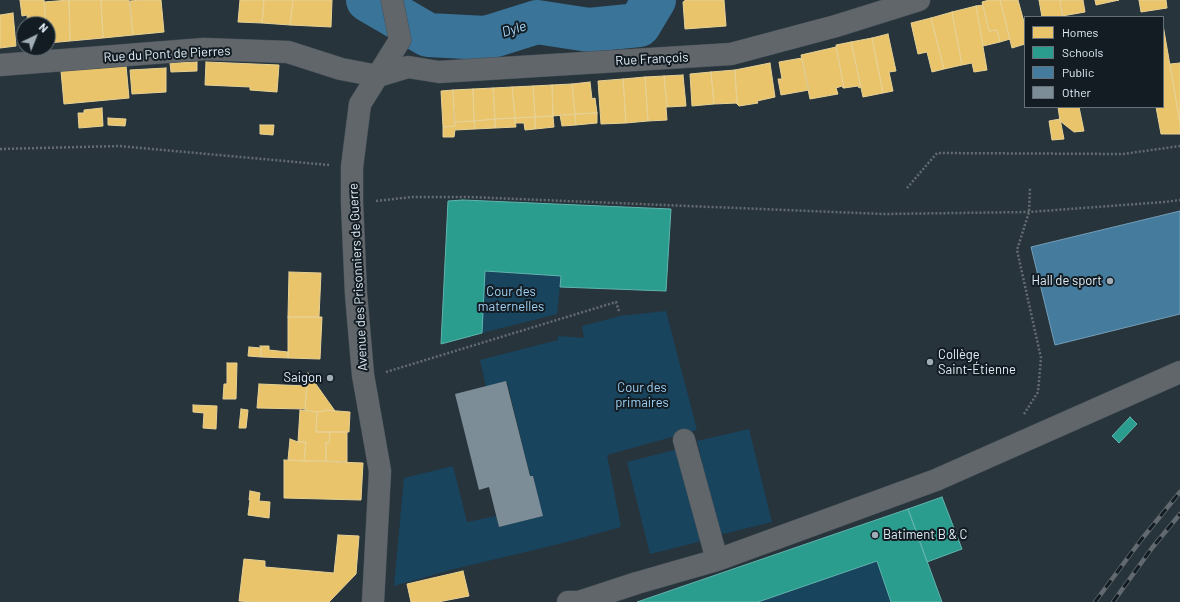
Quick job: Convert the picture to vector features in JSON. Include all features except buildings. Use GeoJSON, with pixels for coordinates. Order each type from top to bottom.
{"type":"FeatureCollection","features":[{"type":"Feature","properties":{"kind":"street","name":"Avenue des Prisonniers de Guerre"},"geometry":{"type":"LineString","coordinates":[[373,602],[380,471],[363,375],[356,294],[352,167],[360,104],[400,40],[392,0]]}},
{"type":"Feature","properties":{"kind":"street","name":"Rue François"},"geometry":{"type":"LineString","coordinates":[[378,76],[408,67],[438,72],[731,54],[836,26],[920,0]]}},
{"type":"Feature","properties":{"kind":"street","name":"Rue du Pont de Pierres"},"geometry":{"type":"LineString","coordinates":[[0,65],[211,49],[288,52],[341,69],[378,76]]}},
{"type":"Feature","properties":{"kind":"street"},"geometry":{"type":"LineString","coordinates":[[568,602],[579,602],[636,583],[717,560],[936,480],[1180,372]]}},
{"type":"Feature","properties":{"kind":"street"},"geometry":{"type":"LineString","coordinates":[[684,440],[717,560]]}},
{"type":"Feature","properties":{"kind":"path"},"geometry":{"type":"LineString","coordinates":[[0,149],[120,146],[352,167]]}},
{"type":"Feature","properties":{"kind":"path"},"geometry":{"type":"LineString","coordinates":[[906,188],[937,153],[1123,154],[1180,146]]}},
{"type":"Feature","properties":{"kind":"path"},"geometry":{"type":"LineString","coordinates":[[1021,419],[1038,392],[1041,358],[1017,250],[1029,212],[1030,188]]}},
{"type":"Feature","properties":{"kind":"path"},"geometry":{"type":"LineString","coordinates":[[352,203],[412,197],[469,197],[883,214],[1029,212],[1180,200]]}},
{"type":"Feature","properties":{"kind":"path"},"geometry":{"type":"LineString","coordinates":[[363,375],[386,372],[616,302],[619,311]]}},
{"type":"Feature","properties":{"kind":"green space","name":"Cour des maternelles"},"geometry":{"type":"Polygon","coordinates":[[[485,271],[561,276],[557,314],[482,333],[485,271]]]}},
{"type":"Feature","properties":{"kind":"green space","name":"Cour des primaires"},"geometry":{"type":"Polygon","coordinates":[[[666,311],[697,430],[607,455],[621,527],[559,544],[450,570],[394,586],[404,478],[453,466],[467,522],[496,516],[499,527],[542,516],[533,476],[530,476],[507,382],[486,387],[480,360],[558,340],[558,336],[584,338],[582,326],[620,316],[666,311]]]}},
{"type":"Feature","properties":{"kind":"green space"},"geometry":{"type":"Polygon","coordinates":[[[749,429],[772,522],[719,535],[697,441],[749,429]]]}},
{"type":"Feature","properties":{"kind":"green space"},"geometry":{"type":"Polygon","coordinates":[[[678,449],[702,541],[650,554],[627,462],[678,449]]]}},
{"type":"Feature","properties":{"kind":"green space"},"geometry":{"type":"Polygon","coordinates":[[[877,561],[891,602],[758,602],[877,561]]]}},
{"type":"Feature","properties":{"kind":"waterway","name":"Dyle"},"geometry":{"type":"LineString","coordinates":[[368,0],[428,35],[486,38],[537,22],[589,30],[639,25],[654,0]]}},
{"type":"Feature","properties":{"kind":"railway"},"geometry":{"type":"LineString","coordinates":[[1095,602],[1141,540],[1180,492]]}},
{"type":"Feature","properties":{"kind":"railway"},"geometry":{"type":"LineString","coordinates":[[1113,602],[1152,548],[1180,514]]}},
{"type":"Feature","properties":{"kind":"place","name":"Hall de sport"},"geometry":{"type":"Point","coordinates":[1110,281]}},
{"type":"Feature","properties":{"kind":"place","name":"Collège Saint-Étienne"},"geometry":{"type":"Point","coordinates":[930,362]}},
{"type":"Feature","properties":{"kind":"place","name":"Saigon"},"geometry":{"type":"Point","coordinates":[330,378]}},
{"type":"Feature","properties":{"kind":"place","name":"Batiment B & C"},"geometry":{"type":"Point","coordinates":[875,535]}}]}
